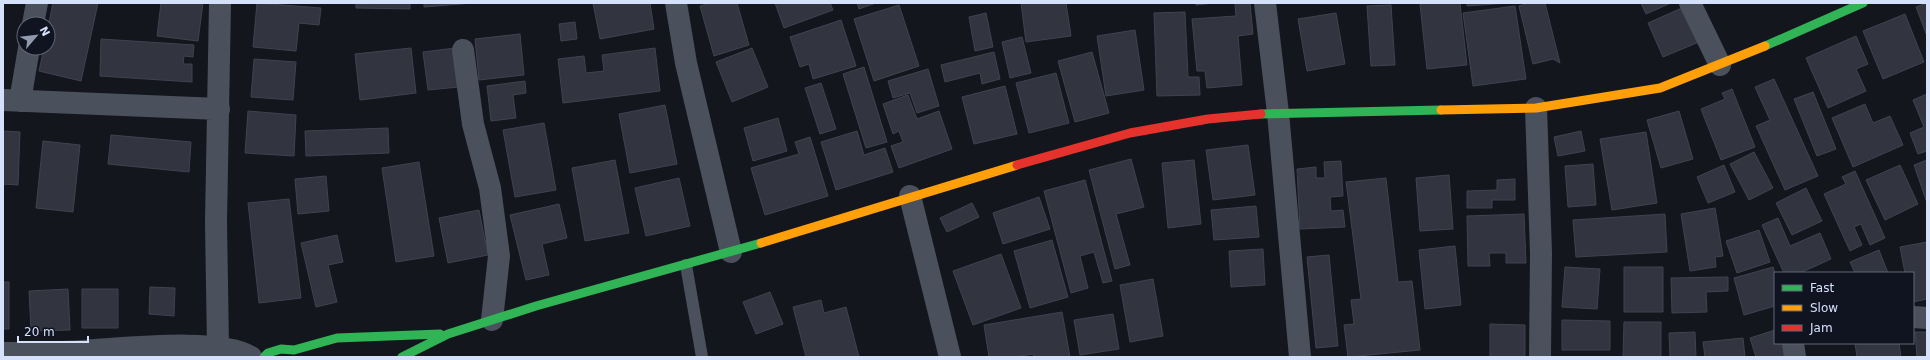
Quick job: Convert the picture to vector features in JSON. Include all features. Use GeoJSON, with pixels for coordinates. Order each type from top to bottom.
{"type":"FeatureCollection","features":[{"type":"Feature","properties":{"kind":"street"},"geometry":{"type":"LineString","coordinates":[[35,16],[37,3]]}},
{"type":"Feature","properties":{"kind":"street"},"geometry":{"type":"LineString","coordinates":[[218,346],[216,222],[220,3]]}},
{"type":"Feature","properties":{"kind":"street"},"geometry":{"type":"LineString","coordinates":[[676,3],[686,63],[731,252]]}},
{"type":"Feature","properties":{"kind":"street"},"geometry":{"type":"LineString","coordinates":[[1265,3],[1278,113],[1300,357]]}},
{"type":"Feature","properties":{"kind":"street"},"geometry":{"type":"LineString","coordinates":[[1690,3],[1720,65]]}},
{"type":"Feature","properties":{"kind":"street"},"geometry":{"type":"LineString","coordinates":[[402,357],[448,334],[536,306],[731,252],[910,196],[1130,133],[1208,119],[1278,113],[1536,108],[1660,88],[1798,33],[1863,3]]}},
{"type":"Feature","properties":{"kind":"street"},"geometry":{"type":"LineString","coordinates":[[463,50],[473,124],[490,188],[499,256],[492,320]]}},
{"type":"Feature","properties":{"kind":"street"},"geometry":{"type":"LineString","coordinates":[[26,56],[12,100],[219,109]]}},
{"type":"Feature","properties":{"kind":"street"},"geometry":{"type":"LineString","coordinates":[[1536,108],[1541,253],[1540,357]]}},
{"type":"Feature","properties":{"kind":"street"},"geometry":{"type":"LineString","coordinates":[[910,196],[950,357]]}},
{"type":"Feature","properties":{"kind":"street"},"geometry":{"type":"LineString","coordinates":[[1914,316],[1927,318]]}},
{"type":"Feature","properties":{"kind":"street"},"geometry":{"type":"LineString","coordinates":[[264,357],[268,353],[281,349],[294,350],[337,338],[448,334]]}},
{"type":"Feature","properties":{"kind":"street"},"geometry":{"type":"LineString","coordinates":[[1793,344],[1796,357]]}},
{"type":"Feature","properties":{"kind":"street"},"geometry":{"type":"LineString","coordinates":[[3,354],[218,346],[247,354],[251,357]]}},
{"type":"Feature","properties":{"kind":"street"},"geometry":{"type":"LineString","coordinates":[[294,350],[308,357]]}},
{"type":"Feature","properties":{"kind":"lane"},"geometry":{"type":"LineString","coordinates":[[686,264],[702,357]]}},
{"type":"Feature","properties":{"kind":"building"},"geometry":{"type":"Polygon","coordinates":[[[53,3],[98,3],[81,81],[39,71],[42,56],[56,56],[56,16],[50,16],[53,3]]]}},
{"type":"Feature","properties":{"kind":"building"},"geometry":{"type":"Polygon","coordinates":[[[161,3],[203,3],[198,41],[157,36],[161,3]]]}},
{"type":"Feature","properties":{"kind":"building"},"geometry":{"type":"Polygon","coordinates":[[[257,3],[321,8],[319,25],[299,23],[296,51],[253,47],[257,3]]]}},
{"type":"Feature","properties":{"kind":"building"},"geometry":{"type":"Polygon","coordinates":[[[356,3],[410,3],[410,9],[356,8],[356,3]]]}},
{"type":"Feature","properties":{"kind":"building"},"geometry":{"type":"Polygon","coordinates":[[[424,3],[473,3],[424,7],[424,3]]]}},
{"type":"Feature","properties":{"kind":"building"},"geometry":{"type":"Polygon","coordinates":[[[593,3],[650,3],[654,29],[600,39],[593,3]]]}},
{"type":"Feature","properties":{"kind":"building"},"geometry":{"type":"Polygon","coordinates":[[[710,3],[737,3],[749,45],[714,56],[700,6],[710,3]]]}},
{"type":"Feature","properties":{"kind":"building"},"geometry":{"type":"Polygon","coordinates":[[[775,3],[830,3],[833,10],[784,28],[775,3]]]}},
{"type":"Feature","properties":{"kind":"building"},"geometry":{"type":"Polygon","coordinates":[[[857,3],[876,3],[859,9],[857,3]]]}},
{"type":"Feature","properties":{"kind":"building"},"geometry":{"type":"Polygon","coordinates":[[[1021,3],[1066,3],[1071,36],[1026,42],[1021,3]]]}},
{"type":"Feature","properties":{"kind":"building"},"geometry":{"type":"Polygon","coordinates":[[[1196,3],[1214,3],[1196,5],[1196,3]]]}},
{"type":"Feature","properties":{"kind":"building"},"geometry":{"type":"Polygon","coordinates":[[[1235,3],[1250,3],[1253,34],[1238,36],[1242,85],[1207,88],[1205,71],[1197,71],[1192,19],[1236,16],[1235,3]]]}},
{"type":"Feature","properties":{"kind":"building"},"geometry":{"type":"Polygon","coordinates":[[[1460,3],[1467,65],[1427,69],[1420,4],[1460,3]]]}},
{"type":"Feature","properties":{"kind":"building"},"geometry":{"type":"Polygon","coordinates":[[[1467,3],[1509,3],[1467,6],[1467,3]]]}},
{"type":"Feature","properties":{"kind":"building"},"geometry":{"type":"Polygon","coordinates":[[[1529,3],[1545,3],[1560,63],[1553,59],[1533,64],[1519,6],[1529,3]]]}},
{"type":"Feature","properties":{"kind":"building"},"geometry":{"type":"Polygon","coordinates":[[[1641,3],[1671,3],[1646,14],[1641,3]]]}},
{"type":"Feature","properties":{"kind":"building"},"geometry":{"type":"Polygon","coordinates":[[[1927,3],[1927,36],[1916,7],[1927,3]]]}},
{"type":"Feature","properties":{"kind":"building"},"geometry":{"type":"Polygon","coordinates":[[[899,5],[919,66],[874,81],[854,19],[899,5]]]}},
{"type":"Feature","properties":{"kind":"building"},"geometry":{"type":"Polygon","coordinates":[[[1391,5],[1395,65],[1371,66],[1367,6],[1391,5]]]}},
{"type":"Feature","properties":{"kind":"building"},"geometry":{"type":"Polygon","coordinates":[[[1515,6],[1526,79],[1473,86],[1463,13],[1515,6]]]}},
{"type":"Feature","properties":{"kind":"building"},"geometry":{"type":"Polygon","coordinates":[[[1684,7],[1699,42],[1663,57],[1648,23],[1684,7]]]}},
{"type":"Feature","properties":{"kind":"building"},"geometry":{"type":"Polygon","coordinates":[[[1185,12],[1188,77],[1199,77],[1200,95],[1157,96],[1154,13],[1185,12]]]}},
{"type":"Feature","properties":{"kind":"building"},"geometry":{"type":"Polygon","coordinates":[[[986,13],[993,47],[975,51],[969,17],[986,13]]]}},
{"type":"Feature","properties":{"kind":"building"},"geometry":{"type":"Polygon","coordinates":[[[1336,13],[1345,64],[1307,71],[1298,19],[1336,13]]]}},
{"type":"Feature","properties":{"kind":"building"},"geometry":{"type":"Polygon","coordinates":[[[1905,14],[1924,62],[1883,79],[1863,31],[1905,14]]]}},
{"type":"Feature","properties":{"kind":"building"},"geometry":{"type":"Polygon","coordinates":[[[841,20],[856,66],[813,79],[809,64],[800,67],[790,37],[841,20]]]}},
{"type":"Feature","properties":{"kind":"building"},"geometry":{"type":"Polygon","coordinates":[[[575,22],[577,39],[561,41],[559,24],[575,22]]]}},
{"type":"Feature","properties":{"kind":"building"},"geometry":{"type":"Polygon","coordinates":[[[1135,30],[1144,90],[1106,96],[1097,36],[1135,30]]]}},
{"type":"Feature","properties":{"kind":"building"},"geometry":{"type":"Polygon","coordinates":[[[520,34],[524,75],[479,80],[475,39],[520,34]]]}},
{"type":"Feature","properties":{"kind":"building"},"geometry":{"type":"Polygon","coordinates":[[[1856,36],[1868,64],[1856,69],[1866,91],[1828,108],[1806,58],[1856,36]]]}},
{"type":"Feature","properties":{"kind":"building"},"geometry":{"type":"Polygon","coordinates":[[[1022,37],[1031,73],[1010,78],[1002,42],[1022,37]]]}},
{"type":"Feature","properties":{"kind":"building"},"geometry":{"type":"Polygon","coordinates":[[[101,39],[194,45],[193,57],[184,56],[183,64],[192,64],[192,82],[100,76],[101,39]]]}},
{"type":"Feature","properties":{"kind":"building"},"geometry":{"type":"Polygon","coordinates":[[[411,48],[416,93],[360,100],[355,54],[411,48]]]}},
{"type":"Feature","properties":{"kind":"building"},"geometry":{"type":"Polygon","coordinates":[[[455,48],[459,87],[428,90],[423,52],[455,48]]]}},
{"type":"Feature","properties":{"kind":"building"},"geometry":{"type":"Polygon","coordinates":[[[655,48],[660,91],[563,103],[558,59],[584,56],[586,73],[604,71],[602,55],[655,48]]]}},
{"type":"Feature","properties":{"kind":"building"},"geometry":{"type":"Polygon","coordinates":[[[752,48],[768,87],[732,102],[716,62],[752,48]]]}},
{"type":"Feature","properties":{"kind":"building"},"geometry":{"type":"Polygon","coordinates":[[[994,52],[1000,79],[982,84],[980,73],[945,82],[941,65],[994,52]]]}},
{"type":"Feature","properties":{"kind":"building"},"geometry":{"type":"Polygon","coordinates":[[[1092,52],[1109,113],[1075,122],[1058,61],[1092,52]]]}},
{"type":"Feature","properties":{"kind":"building"},"geometry":{"type":"Polygon","coordinates":[[[254,59],[296,62],[293,100],[251,97],[254,59]]]}},
{"type":"Feature","properties":{"kind":"building"},"geometry":{"type":"Polygon","coordinates":[[[864,67],[887,142],[866,148],[843,74],[864,67]]]}},
{"type":"Feature","properties":{"kind":"building"},"geometry":{"type":"Polygon","coordinates":[[[928,69],[939,106],[917,113],[910,93],[893,98],[888,81],[928,69]]]}},
{"type":"Feature","properties":{"kind":"building"},"geometry":{"type":"Polygon","coordinates":[[[1056,73],[1069,123],[1029,133],[1016,83],[1056,73]]]}},
{"type":"Feature","properties":{"kind":"building"},"geometry":{"type":"Polygon","coordinates":[[[1774,79],[1818,176],[1785,190],[1756,126],[1770,120],[1755,87],[1774,79]]]}},
{"type":"Feature","properties":{"kind":"building"},"geometry":{"type":"Polygon","coordinates":[[[525,81],[526,93],[513,95],[516,118],[491,121],[487,86],[525,81]]]}},
{"type":"Feature","properties":{"kind":"building"},"geometry":{"type":"Polygon","coordinates":[[[821,83],[836,129],[820,134],[805,88],[821,83]]]}},
{"type":"Feature","properties":{"kind":"building"},"geometry":{"type":"Polygon","coordinates":[[[1005,86],[1017,134],[974,144],[962,97],[1005,86]]]}},
{"type":"Feature","properties":{"kind":"building"},"geometry":{"type":"Polygon","coordinates":[[[1732,89],[1755,147],[1721,160],[1701,109],[1725,99],[1722,93],[1732,89]]]}},
{"type":"Feature","properties":{"kind":"building"},"geometry":{"type":"Polygon","coordinates":[[[1813,92],[1836,149],[1817,156],[1794,99],[1813,92]]]}},
{"type":"Feature","properties":{"kind":"building"},"geometry":{"type":"Polygon","coordinates":[[[1927,94],[1927,151],[1918,154],[1910,133],[1924,127],[1913,100],[1927,94]]]}},
{"type":"Feature","properties":{"kind":"building"},"geometry":{"type":"Polygon","coordinates":[[[908,95],[917,119],[939,111],[952,149],[899,168],[891,146],[903,142],[899,131],[893,134],[883,104],[908,95]]]}},
{"type":"Feature","properties":{"kind":"building"},"geometry":{"type":"Polygon","coordinates":[[[1865,104],[1873,123],[1890,116],[1903,145],[1853,167],[1832,118],[1865,104]]]}},
{"type":"Feature","properties":{"kind":"building"},"geometry":{"type":"Polygon","coordinates":[[[665,105],[677,164],[630,173],[619,114],[665,105]]]}},
{"type":"Feature","properties":{"kind":"building"},"geometry":{"type":"Polygon","coordinates":[[[248,111],[296,115],[294,156],[245,153],[248,111]]]}},
{"type":"Feature","properties":{"kind":"building"},"geometry":{"type":"Polygon","coordinates":[[[1679,111],[1693,159],[1661,168],[1647,120],[1679,111]]]}},
{"type":"Feature","properties":{"kind":"building"},"geometry":{"type":"Polygon","coordinates":[[[778,118],[787,151],[753,161],[744,128],[778,118]]]}},
{"type":"Feature","properties":{"kind":"building"},"geometry":{"type":"Polygon","coordinates":[[[544,123],[556,190],[515,197],[503,130],[544,123]]]}},
{"type":"Feature","properties":{"kind":"building"},"geometry":{"type":"Polygon","coordinates":[[[388,128],[389,153],[306,156],[305,131],[388,128]]]}},
{"type":"Feature","properties":{"kind":"building"},"geometry":{"type":"Polygon","coordinates":[[[3,131],[20,132],[18,185],[3,184],[3,131]]]}},
{"type":"Feature","properties":{"kind":"building"},"geometry":{"type":"Polygon","coordinates":[[[857,131],[864,155],[885,148],[893,172],[836,190],[821,142],[857,131]]]}},
{"type":"Feature","properties":{"kind":"building"},"geometry":{"type":"Polygon","coordinates":[[[1581,131],[1585,151],[1558,156],[1554,137],[1581,131]]]}},
{"type":"Feature","properties":{"kind":"building"},"geometry":{"type":"Polygon","coordinates":[[[1646,132],[1657,203],[1612,210],[1600,139],[1646,132]]]}},
{"type":"Feature","properties":{"kind":"building"},"geometry":{"type":"Polygon","coordinates":[[[111,135],[191,142],[189,172],[108,164],[111,135]]]}},
{"type":"Feature","properties":{"kind":"building"},"geometry":{"type":"Polygon","coordinates":[[[810,137],[828,196],[765,215],[751,168],[799,154],[795,142],[810,137]]]}},
{"type":"Feature","properties":{"kind":"building"},"geometry":{"type":"Polygon","coordinates":[[[43,141],[80,145],[73,212],[36,208],[43,141]]]}},
{"type":"Feature","properties":{"kind":"building"},"geometry":{"type":"Polygon","coordinates":[[[1248,145],[1255,195],[1213,200],[1206,150],[1248,145]]]}},
{"type":"Feature","properties":{"kind":"building"},"geometry":{"type":"Polygon","coordinates":[[[1754,152],[1773,188],[1749,200],[1730,164],[1754,152]]]}},
{"type":"Feature","properties":{"kind":"building"},"geometry":{"type":"Polygon","coordinates":[[[1131,159],[1144,207],[1116,214],[1130,265],[1115,269],[1089,170],[1131,159]]]}},
{"type":"Feature","properties":{"kind":"building"},"geometry":{"type":"Polygon","coordinates":[[[615,160],[629,233],[585,241],[572,168],[615,160]]]}},
{"type":"Feature","properties":{"kind":"building"},"geometry":{"type":"Polygon","coordinates":[[[1194,160],[1201,224],[1168,228],[1162,163],[1194,160]]]}},
{"type":"Feature","properties":{"kind":"building"},"geometry":{"type":"Polygon","coordinates":[[[1927,160],[1927,203],[1914,165],[1927,160]]]}},
{"type":"Feature","properties":{"kind":"building"},"geometry":{"type":"Polygon","coordinates":[[[1341,161],[1343,196],[1330,197],[1331,211],[1343,210],[1345,227],[1300,229],[1297,169],[1316,167],[1316,178],[1325,178],[1324,162],[1341,161]]]}},
{"type":"Feature","properties":{"kind":"building"},"geometry":{"type":"Polygon","coordinates":[[[419,162],[434,256],[396,262],[382,168],[419,162]]]}},
{"type":"Feature","properties":{"kind":"building"},"geometry":{"type":"Polygon","coordinates":[[[1593,164],[1596,205],[1568,207],[1565,166],[1593,164]]]}},
{"type":"Feature","properties":{"kind":"building"},"geometry":{"type":"Polygon","coordinates":[[[1724,165],[1735,192],[1708,203],[1697,177],[1724,165]]]}},
{"type":"Feature","properties":{"kind":"building"},"geometry":{"type":"Polygon","coordinates":[[[1900,165],[1918,204],[1885,220],[1866,180],[1900,165]]]}},
{"type":"Feature","properties":{"kind":"building"},"geometry":{"type":"Polygon","coordinates":[[[1855,171],[1885,238],[1870,245],[1861,224],[1854,227],[1862,245],[1850,251],[1824,194],[1846,184],[1842,177],[1855,171]]]}},
{"type":"Feature","properties":{"kind":"building"},"geometry":{"type":"Polygon","coordinates":[[[1449,175],[1453,229],[1420,231],[1416,178],[1449,175]]]}},
{"type":"Feature","properties":{"kind":"building"},"geometry":{"type":"Polygon","coordinates":[[[326,176],[329,211],[298,214],[295,179],[326,176]]]}},
{"type":"Feature","properties":{"kind":"building"},"geometry":{"type":"Polygon","coordinates":[[[679,178],[690,226],[646,236],[635,188],[679,178]]]}},
{"type":"Feature","properties":{"kind":"building"},"geometry":{"type":"Polygon","coordinates":[[[1386,178],[1398,282],[1412,281],[1420,350],[1348,357],[1344,325],[1354,324],[1351,300],[1361,299],[1346,182],[1386,178]]]}},
{"type":"Feature","properties":{"kind":"building"},"geometry":{"type":"Polygon","coordinates":[[[1515,179],[1515,200],[1492,200],[1492,208],[1467,208],[1467,191],[1497,190],[1497,180],[1515,179]]]}},
{"type":"Feature","properties":{"kind":"building"},"geometry":{"type":"Polygon","coordinates":[[[1085,180],[1112,281],[1103,283],[1094,252],[1080,256],[1088,288],[1071,293],[1044,191],[1085,180]]]}},
{"type":"Feature","properties":{"kind":"building"},"geometry":{"type":"Polygon","coordinates":[[[1806,188],[1822,221],[1792,235],[1776,203],[1806,188]]]}},
{"type":"Feature","properties":{"kind":"building"},"geometry":{"type":"Polygon","coordinates":[[[1039,197],[1050,229],[1003,244],[993,213],[1039,197]]]}},
{"type":"Feature","properties":{"kind":"building"},"geometry":{"type":"Polygon","coordinates":[[[289,199],[301,298],[259,303],[248,203],[289,199]]]}},
{"type":"Feature","properties":{"kind":"building"},"geometry":{"type":"Polygon","coordinates":[[[972,203],[979,217],[947,232],[940,218],[972,203]]]}},
{"type":"Feature","properties":{"kind":"building"},"geometry":{"type":"Polygon","coordinates":[[[559,204],[567,238],[542,244],[549,275],[526,280],[510,215],[559,204]]]}},
{"type":"Feature","properties":{"kind":"building"},"geometry":{"type":"Polygon","coordinates":[[[1256,206],[1259,237],[1214,240],[1211,210],[1256,206]]]}},
{"type":"Feature","properties":{"kind":"building"},"geometry":{"type":"Polygon","coordinates":[[[1715,208],[1723,256],[1715,257],[1716,267],[1690,271],[1681,214],[1715,208]]]}},
{"type":"Feature","properties":{"kind":"building"},"geometry":{"type":"Polygon","coordinates":[[[479,210],[488,255],[448,263],[439,218],[479,210]]]}},
{"type":"Feature","properties":{"kind":"building"},"geometry":{"type":"Polygon","coordinates":[[[1524,214],[1526,263],[1506,263],[1506,253],[1489,253],[1490,266],[1468,266],[1467,216],[1524,214]]]}},
{"type":"Feature","properties":{"kind":"building"},"geometry":{"type":"Polygon","coordinates":[[[1665,214],[1667,252],[1576,257],[1573,220],[1665,214]]]}},
{"type":"Feature","properties":{"kind":"building"},"geometry":{"type":"Polygon","coordinates":[[[1778,218],[1790,246],[1820,233],[1831,259],[1802,272],[1784,272],[1762,225],[1778,218]]]}},
{"type":"Feature","properties":{"kind":"building"},"geometry":{"type":"Polygon","coordinates":[[[1759,230],[1770,262],[1737,273],[1726,241],[1759,230]]]}},
{"type":"Feature","properties":{"kind":"building"},"geometry":{"type":"Polygon","coordinates":[[[337,235],[343,262],[328,265],[337,302],[316,307],[301,243],[337,235]]]}},
{"type":"Feature","properties":{"kind":"building"},"geometry":{"type":"Polygon","coordinates":[[[1052,240],[1068,297],[1030,308],[1014,251],[1052,240]]]}},
{"type":"Feature","properties":{"kind":"building"},"geometry":{"type":"Polygon","coordinates":[[[1927,242],[1927,299],[1914,302],[1914,272],[1905,272],[1900,247],[1927,242]]]}},
{"type":"Feature","properties":{"kind":"building"},"geometry":{"type":"Polygon","coordinates":[[[1455,246],[1461,305],[1425,309],[1419,250],[1455,246]]]}},
{"type":"Feature","properties":{"kind":"building"},"geometry":{"type":"Polygon","coordinates":[[[1263,249],[1265,285],[1231,287],[1229,251],[1263,249]]]}},
{"type":"Feature","properties":{"kind":"building"},"geometry":{"type":"Polygon","coordinates":[[[1879,250],[1888,272],[1855,272],[1850,262],[1879,250]]]}},
{"type":"Feature","properties":{"kind":"building"},"geometry":{"type":"Polygon","coordinates":[[[1001,254],[1021,308],[973,325],[953,271],[1001,254]]]}},
{"type":"Feature","properties":{"kind":"building"},"geometry":{"type":"Polygon","coordinates":[[[1329,255],[1338,346],[1316,348],[1307,257],[1329,255]]]}},
{"type":"Feature","properties":{"kind":"building"},"geometry":{"type":"Polygon","coordinates":[[[1565,267],[1600,269],[1597,309],[1562,307],[1565,267]]]}},
{"type":"Feature","properties":{"kind":"building"},"geometry":{"type":"Polygon","coordinates":[[[1624,267],[1663,267],[1663,312],[1624,312],[1624,267]]]}},
{"type":"Feature","properties":{"kind":"building"},"geometry":{"type":"Polygon","coordinates":[[[1773,267],[1775,272],[1774,306],[1744,315],[1734,278],[1773,267]]]}},
{"type":"Feature","properties":{"kind":"building"},"geometry":{"type":"Polygon","coordinates":[[[1728,277],[1728,291],[1706,292],[1707,312],[1672,313],[1671,278],[1728,277]]]}},
{"type":"Feature","properties":{"kind":"building"},"geometry":{"type":"Polygon","coordinates":[[[1153,279],[1163,336],[1130,342],[1120,285],[1153,279]]]}},
{"type":"Feature","properties":{"kind":"building"},"geometry":{"type":"Polygon","coordinates":[[[3,282],[9,282],[9,329],[3,329],[3,282]]]}},
{"type":"Feature","properties":{"kind":"building"},"geometry":{"type":"Polygon","coordinates":[[[150,287],[175,288],[174,316],[149,314],[150,287]]]}},
{"type":"Feature","properties":{"kind":"building"},"geometry":{"type":"Polygon","coordinates":[[[68,289],[70,330],[31,331],[29,291],[68,289]]]}},
{"type":"Feature","properties":{"kind":"building"},"geometry":{"type":"Polygon","coordinates":[[[82,289],[118,289],[118,328],[82,328],[82,289]]]}},
{"type":"Feature","properties":{"kind":"building"},"geometry":{"type":"Polygon","coordinates":[[[770,292],[783,324],[756,334],[743,302],[770,292]]]}},
{"type":"Feature","properties":{"kind":"building"},"geometry":{"type":"Polygon","coordinates":[[[821,300],[824,313],[846,307],[859,357],[806,357],[793,307],[821,300]]]}},
{"type":"Feature","properties":{"kind":"building"},"geometry":{"type":"Polygon","coordinates":[[[1062,312],[1070,357],[1034,357],[1033,354],[1015,357],[989,357],[984,325],[1062,312]]]}},
{"type":"Feature","properties":{"kind":"building"},"geometry":{"type":"Polygon","coordinates":[[[1113,314],[1119,349],[1080,355],[1074,320],[1113,314]]]}},
{"type":"Feature","properties":{"kind":"building"},"geometry":{"type":"Polygon","coordinates":[[[1562,320],[1610,321],[1610,350],[1562,350],[1562,320]]]}},
{"type":"Feature","properties":{"kind":"building"},"geometry":{"type":"Polygon","coordinates":[[[1624,322],[1661,322],[1661,357],[1623,357],[1624,322]]]}},
{"type":"Feature","properties":{"kind":"building"},"geometry":{"type":"Polygon","coordinates":[[[1490,324],[1525,325],[1525,357],[1490,357],[1490,324]]]}},
{"type":"Feature","properties":{"kind":"building"},"geometry":{"type":"Polygon","coordinates":[[[1774,330],[1774,344],[1787,344],[1791,357],[1756,357],[1750,338],[1774,330]]]}},
{"type":"Feature","properties":{"kind":"building"},"geometry":{"type":"Polygon","coordinates":[[[1695,332],[1696,357],[1670,357],[1669,333],[1695,332]]]}},
{"type":"Feature","properties":{"kind":"building"},"geometry":{"type":"Polygon","coordinates":[[[1915,332],[1927,332],[1927,357],[1917,357],[1915,332]]]}},
{"type":"Feature","properties":{"kind":"building"},"geometry":{"type":"Polygon","coordinates":[[[1743,338],[1745,357],[1705,357],[1703,342],[1743,338]]]}},
{"type":"Feature","properties":{"kind":"building"},"geometry":{"type":"Polygon","coordinates":[[[1855,344],[1899,344],[1901,357],[1857,357],[1855,344]]]}},
{"type":"Feature","properties":{"kind":"traffic: fast"},"geometry":{"type":"LineString","coordinates":[[1765,46],[1863,3]]}},
{"type":"Feature","properties":{"kind":"traffic: fast"},"geometry":{"type":"LineString","coordinates":[[1261,114],[1441,110]]}},
{"type":"Feature","properties":{"kind":"traffic: fast"},"geometry":{"type":"LineString","coordinates":[[402,357],[448,334],[536,306],[761,243]]}},
{"type":"Feature","properties":{"kind":"traffic: fast"},"geometry":{"type":"LineString","coordinates":[[264,357],[268,353],[281,349],[294,350],[337,338],[440,334]]}},
{"type":"Feature","properties":{"kind":"traffic: slow"},"geometry":{"type":"LineString","coordinates":[[1441,110],[1536,108],[1660,88],[1765,46]]}},
{"type":"Feature","properties":{"kind":"traffic: slow"},"geometry":{"type":"LineString","coordinates":[[761,243],[1017,165]]}},
{"type":"Feature","properties":{"kind":"traffic: jam"},"geometry":{"type":"LineString","coordinates":[[1017,165],[1130,133],[1208,119],[1261,114]]}}]}
